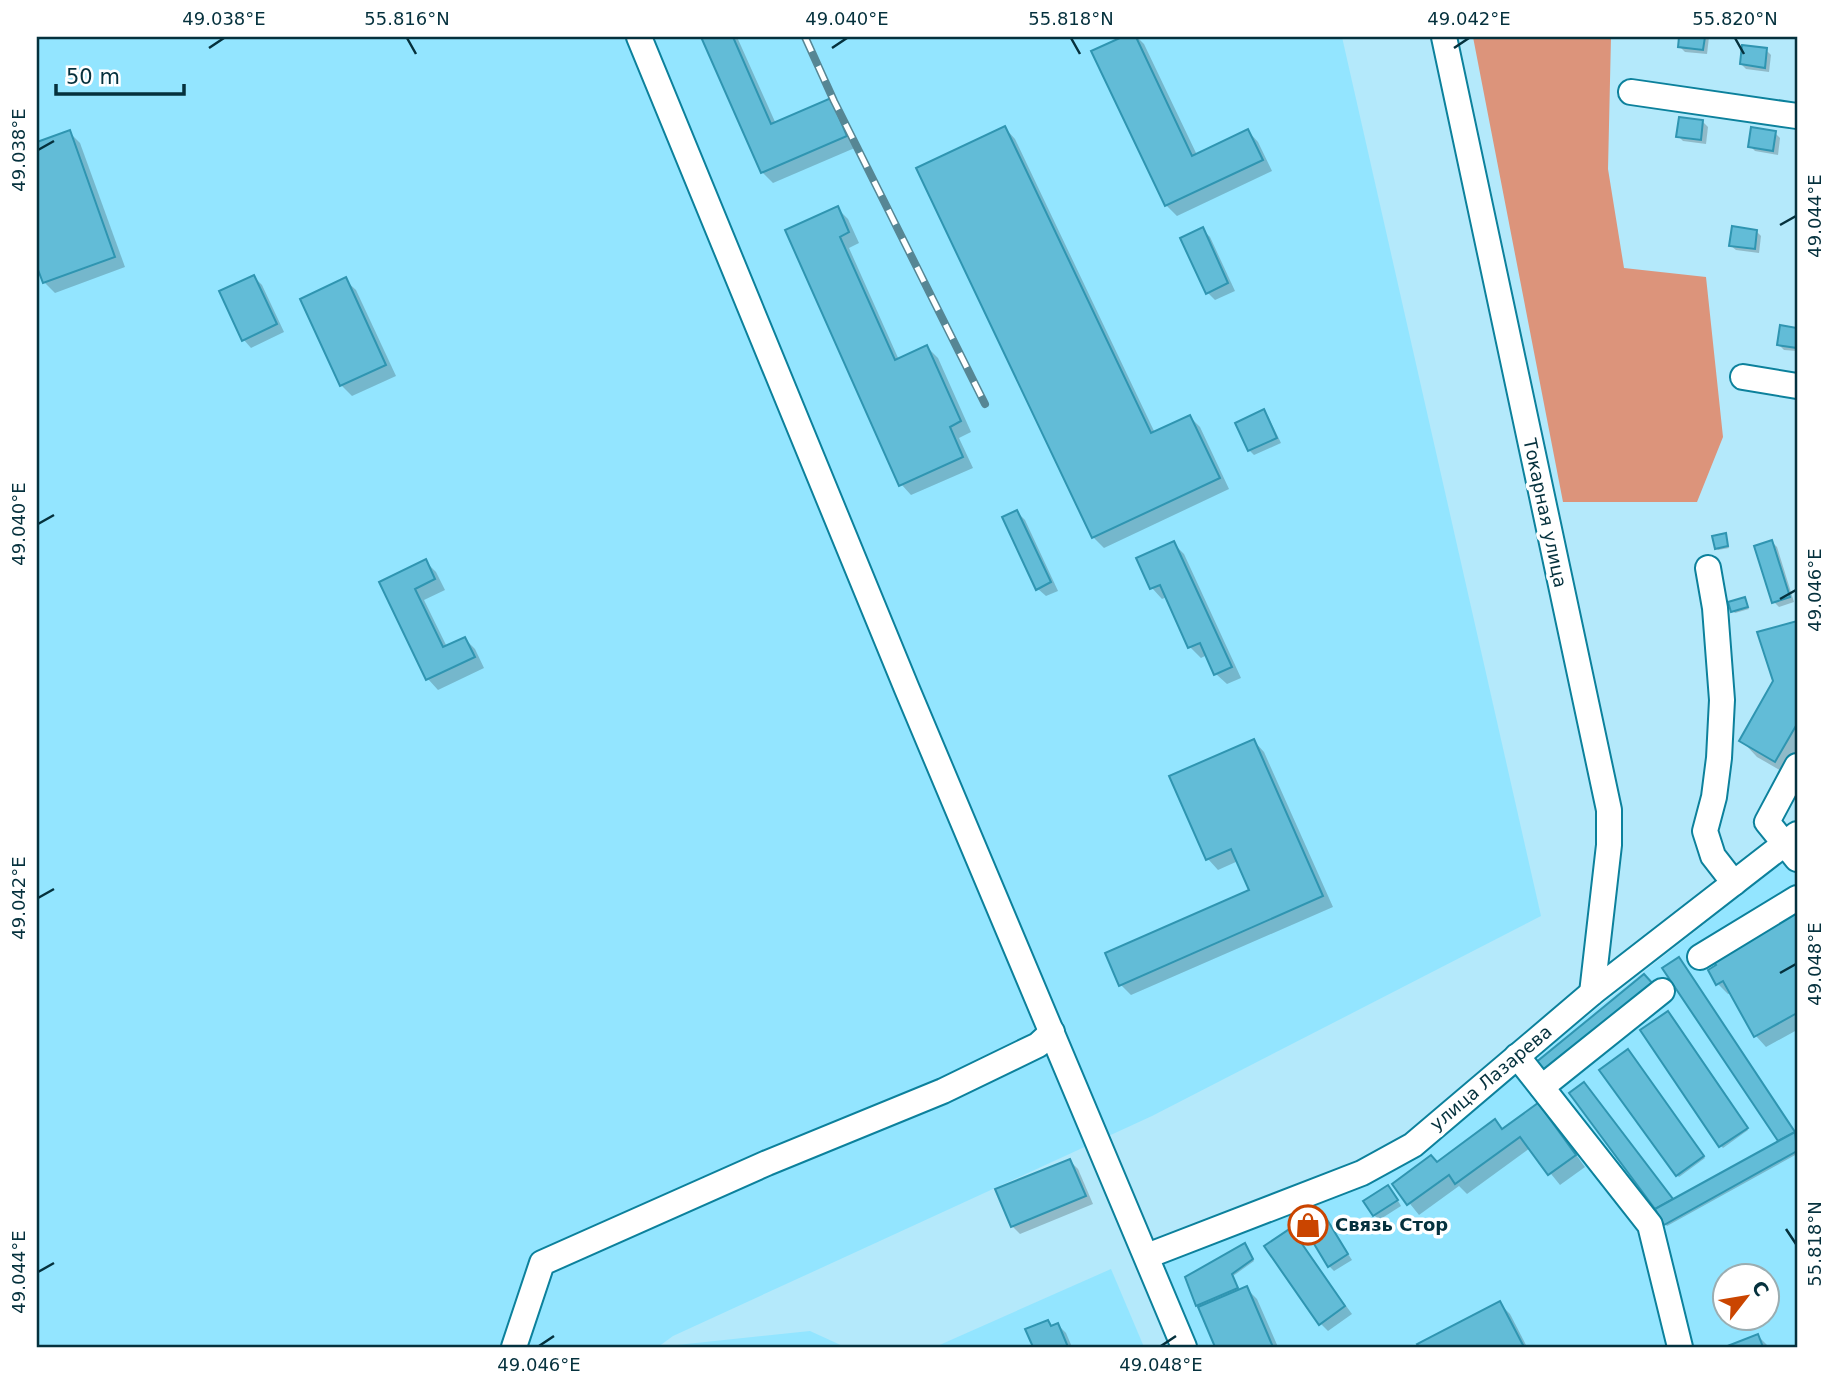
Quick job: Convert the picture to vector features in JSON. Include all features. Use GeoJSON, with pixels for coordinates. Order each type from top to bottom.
{"type":"FeatureCollection","features":[{"type":"Feature","properties":{"kind":"street"},"geometry":{"type":"LineString","coordinates":[[639,37],[907,689],[1184,1347]]}},
{"type":"Feature","properties":{"kind":"street","name":"Токарная улица"},"geometry":{"type":"LineString","coordinates":[[1444,37],[1609,810],[1609,845],[1592,993]]}},
{"type":"Feature","properties":{"kind":"street"},"geometry":{"type":"LineString","coordinates":[[1631,92],[1797,116]]}},
{"type":"Feature","properties":{"kind":"street"},"geometry":{"type":"LineString","coordinates":[[1743,377],[1797,386]]}},
{"type":"Feature","properties":{"kind":"street"},"geometry":{"type":"LineString","coordinates":[[1708,568],[1715,608],[1722,700],[1714,797],[1705,831],[1713,856],[1734,883]]}},
{"type":"Feature","properties":{"kind":"street"},"geometry":{"type":"LineString","coordinates":[[1793,846],[1767,822],[1797,766]]}},
{"type":"Feature","properties":{"kind":"street","name":"улица Лазарева"},"geometry":{"type":"LineString","coordinates":[[1147,1256],[1363,1173],[1413,1144],[1592,993],[1734,883],[1793,846]]}},
{"type":"Feature","properties":{"kind":"street"},"geometry":{"type":"LineString","coordinates":[[1700,957],[1797,898]]}},
{"type":"Feature","properties":{"kind":"street"},"geometry":{"type":"LineString","coordinates":[[1542,1087],[1661,991]]}},
{"type":"Feature","properties":{"kind":"street"},"geometry":{"type":"LineString","coordinates":[[514,1347],[542,1263],[767,1163],[943,1091],[1038,1045],[1052,1032]]}},
{"type":"Feature","properties":{"kind":"street"},"geometry":{"type":"LineString","coordinates":[[1517,1056],[1650,1225],[1680,1347]]}},
{"type":"Feature","properties":{"kind":"shaded area"},"geometry":{"type":"Polygon","coordinates":[[[37,37],[1342,37],[1541,916],[1152,1116],[673,1336],[658,1347],[37,1347],[37,37]]]}},
{"type":"Feature","properties":{"kind":"shaded area"},"geometry":{"type":"Polygon","coordinates":[[[1473,37],[1611,37],[1608,169],[1624,268],[1706,277],[1723,437],[1697,502],[1563,502],[1473,37]]]}},
{"type":"Feature","properties":{"kind":"shaded area"},"geometry":{"type":"Polygon","coordinates":[[[1797,851],[1797,1347],[1194,1347],[1159,1262],[1414,1153],[1797,851]]]}},
{"type":"Feature","properties":{"kind":"shaded area"},"geometry":{"type":"Polygon","coordinates":[[[1111,1269],[1144,1347],[935,1347],[1111,1269]]]}},
{"type":"Feature","properties":{"kind":"shaded area"},"geometry":{"type":"Polygon","coordinates":[[[810,1331],[845,1347],[674,1347],[677,1345],[810,1331]]]}},
{"type":"Feature","properties":{"kind":"building"},"geometry":{"type":"Polygon","coordinates":[[[701,37],[733,37],[771,124],[831,98],[847,136],[761,173],[701,37]]]}},
{"type":"Feature","properties":{"kind":"building"},"geometry":{"type":"Polygon","coordinates":[[[1122,37],[1136,37],[1192,156],[1248,129],[1263,160],[1165,206],[1091,51],[1122,37]]]}},
{"type":"Feature","properties":{"kind":"building"},"geometry":{"type":"Polygon","coordinates":[[[1679,37],[1705,37],[1703,50],[1678,47],[1679,37]]]}},
{"type":"Feature","properties":{"kind":"building"},"geometry":{"type":"Polygon","coordinates":[[[1742,45],[1767,48],[1765,68],[1740,64],[1742,45]]]}},
{"type":"Feature","properties":{"kind":"building"},"geometry":{"type":"Polygon","coordinates":[[[1679,117],[1703,120],[1701,140],[1676,137],[1679,117]]]}},
{"type":"Feature","properties":{"kind":"building"},"geometry":{"type":"Polygon","coordinates":[[[1005,126],[1151,433],[1190,415],[1220,478],[1092,538],[916,168],[1005,126]]]}},
{"type":"Feature","properties":{"kind":"building"},"geometry":{"type":"Polygon","coordinates":[[[1751,127],[1776,131],[1773,151],[1748,147],[1751,127]]]}},
{"type":"Feature","properties":{"kind":"building"},"geometry":{"type":"Polygon","coordinates":[[[70,130],[115,257],[43,283],[37,267],[37,142],[70,130]]]}},
{"type":"Feature","properties":{"kind":"building"},"geometry":{"type":"Polygon","coordinates":[[[838,206],[849,232],[840,237],[895,360],[927,345],[961,421],[950,427],[963,457],[899,486],[785,230],[838,206]]]}},
{"type":"Feature","properties":{"kind":"building"},"geometry":{"type":"Polygon","coordinates":[[[1732,226],[1757,230],[1755,249],[1729,246],[1732,226]]]}},
{"type":"Feature","properties":{"kind":"building"},"geometry":{"type":"Polygon","coordinates":[[[1203,227],[1228,283],[1206,294],[1180,238],[1203,227]]]}},
{"type":"Feature","properties":{"kind":"building"},"geometry":{"type":"Polygon","coordinates":[[[254,275],[277,324],[242,341],[219,291],[254,275]]]}},
{"type":"Feature","properties":{"kind":"building"},"geometry":{"type":"Polygon","coordinates":[[[346,277],[386,365],[340,386],[300,299],[346,277]]]}},
{"type":"Feature","properties":{"kind":"building"},"geometry":{"type":"Polygon","coordinates":[[[1780,325],[1797,328],[1797,348],[1777,345],[1780,325]]]}},
{"type":"Feature","properties":{"kind":"building"},"geometry":{"type":"Polygon","coordinates":[[[1264,409],[1277,438],[1248,451],[1235,423],[1264,409]]]}},
{"type":"Feature","properties":{"kind":"building"},"geometry":{"type":"Polygon","coordinates":[[[1017,510],[1051,582],[1036,590],[1002,517],[1017,510]]]}},
{"type":"Feature","properties":{"kind":"building"},"geometry":{"type":"Polygon","coordinates":[[[1726,533],[1728,546],[1715,549],[1712,536],[1726,533]]]}},
{"type":"Feature","properties":{"kind":"building"},"geometry":{"type":"Polygon","coordinates":[[[1772,540],[1790,597],[1772,603],[1754,546],[1772,540]]]}},
{"type":"Feature","properties":{"kind":"building"},"geometry":{"type":"Polygon","coordinates":[[[1174,541],[1232,667],[1214,675],[1200,643],[1188,648],[1160,585],[1150,589],[1136,558],[1174,541]]]}},
{"type":"Feature","properties":{"kind":"building"},"geometry":{"type":"Polygon","coordinates":[[[426,559],[435,579],[415,589],[443,647],[465,637],[475,657],[426,680],[379,582],[426,559]]]}},
{"type":"Feature","properties":{"kind":"building"},"geometry":{"type":"Polygon","coordinates":[[[1745,597],[1748,607],[1731,612],[1728,602],[1745,597]]]}},
{"type":"Feature","properties":{"kind":"building"},"geometry":{"type":"Polygon","coordinates":[[[1797,621],[1797,724],[1775,762],[1739,741],[1773,681],[1757,632],[1797,621]]]}},
{"type":"Feature","properties":{"kind":"building"},"geometry":{"type":"Polygon","coordinates":[[[1254,739],[1323,896],[1119,986],[1105,953],[1249,890],[1231,849],[1206,860],[1169,776],[1254,739]]]}},
{"type":"Feature","properties":{"kind":"building"},"geometry":{"type":"Polygon","coordinates":[[[1797,913],[1797,1013],[1754,1037],[1723,981],[1716,985],[1708,970],[1716,965],[1713,960],[1797,913]]]}},
{"type":"Feature","properties":{"kind":"building"},"geometry":{"type":"Polygon","coordinates":[[[1679,957],[1795,1132],[1778,1141],[1662,968],[1679,957]]]}},
{"type":"Feature","properties":{"kind":"building"},"geometry":{"type":"Polygon","coordinates":[[[1644,974],[1654,985],[1544,1076],[1534,1064],[1644,974]]]}},
{"type":"Feature","properties":{"kind":"building"},"geometry":{"type":"Polygon","coordinates":[[[1668,1011],[1748,1128],[1719,1147],[1640,1030],[1668,1011]]]}},
{"type":"Feature","properties":{"kind":"building"},"geometry":{"type":"Polygon","coordinates":[[[1628,1049],[1704,1156],[1676,1176],[1599,1070],[1628,1049]]]}},
{"type":"Feature","properties":{"kind":"building"},"geometry":{"type":"Polygon","coordinates":[[[1584,1082],[1673,1199],[1655,1209],[1569,1093],[1584,1082]]]}},
{"type":"Feature","properties":{"kind":"building"},"geometry":{"type":"Polygon","coordinates":[[[1538,1103],[1576,1155],[1548,1175],[1520,1137],[1455,1184],[1449,1175],[1407,1205],[1392,1184],[1431,1155],[1437,1162],[1495,1119],[1502,1129],[1538,1103]]]}},
{"type":"Feature","properties":{"kind":"building"},"geometry":{"type":"Polygon","coordinates":[[[1795,1132],[1797,1151],[1664,1225],[1655,1209],[1795,1132]]]}},
{"type":"Feature","properties":{"kind":"building"},"geometry":{"type":"Polygon","coordinates":[[[1070,1159],[1086,1196],[1011,1227],[995,1189],[1070,1159]]]}},
{"type":"Feature","properties":{"kind":"building"},"geometry":{"type":"Polygon","coordinates":[[[1388,1185],[1398,1200],[1373,1216],[1363,1201],[1388,1185]]]}},
{"type":"Feature","properties":{"kind":"building"},"geometry":{"type":"Polygon","coordinates":[[[1323,1213],[1348,1254],[1328,1267],[1302,1224],[1323,1213]]]}},
{"type":"Feature","properties":{"kind":"building"},"geometry":{"type":"Polygon","coordinates":[[[1291,1228],[1345,1306],[1319,1325],[1264,1246],[1291,1228]]]}},
{"type":"Feature","properties":{"kind":"building"},"geometry":{"type":"Polygon","coordinates":[[[1245,1243],[1253,1259],[1232,1274],[1238,1288],[1196,1306],[1185,1277],[1245,1243]]]}},
{"type":"Feature","properties":{"kind":"building"},"geometry":{"type":"Polygon","coordinates":[[[1247,1286],[1273,1347],[1215,1347],[1198,1307],[1247,1286]]]}},
{"type":"Feature","properties":{"kind":"building"},"geometry":{"type":"Polygon","coordinates":[[[1500,1301],[1524,1347],[1419,1347],[1417,1344],[1500,1301]]]}},
{"type":"Feature","properties":{"kind":"building"},"geometry":{"type":"Polygon","coordinates":[[[1048,1320],[1051,1326],[1058,1323],[1068,1347],[1033,1347],[1025,1329],[1048,1320]]]}},
{"type":"Feature","properties":{"kind":"building"},"geometry":{"type":"Polygon","coordinates":[[[1758,1334],[1763,1347],[1725,1347],[1758,1334]]]}},
{"type":"Feature","properties":{"kind":"railway"},"geometry":{"type":"LineString","coordinates":[[805,37],[834,101],[985,404]]}},
{"type":"Feature","properties":{"kind":"place","name":"Связь Стор"},"geometry":{"type":"Point","coordinates":[1308,1225]}}]}
